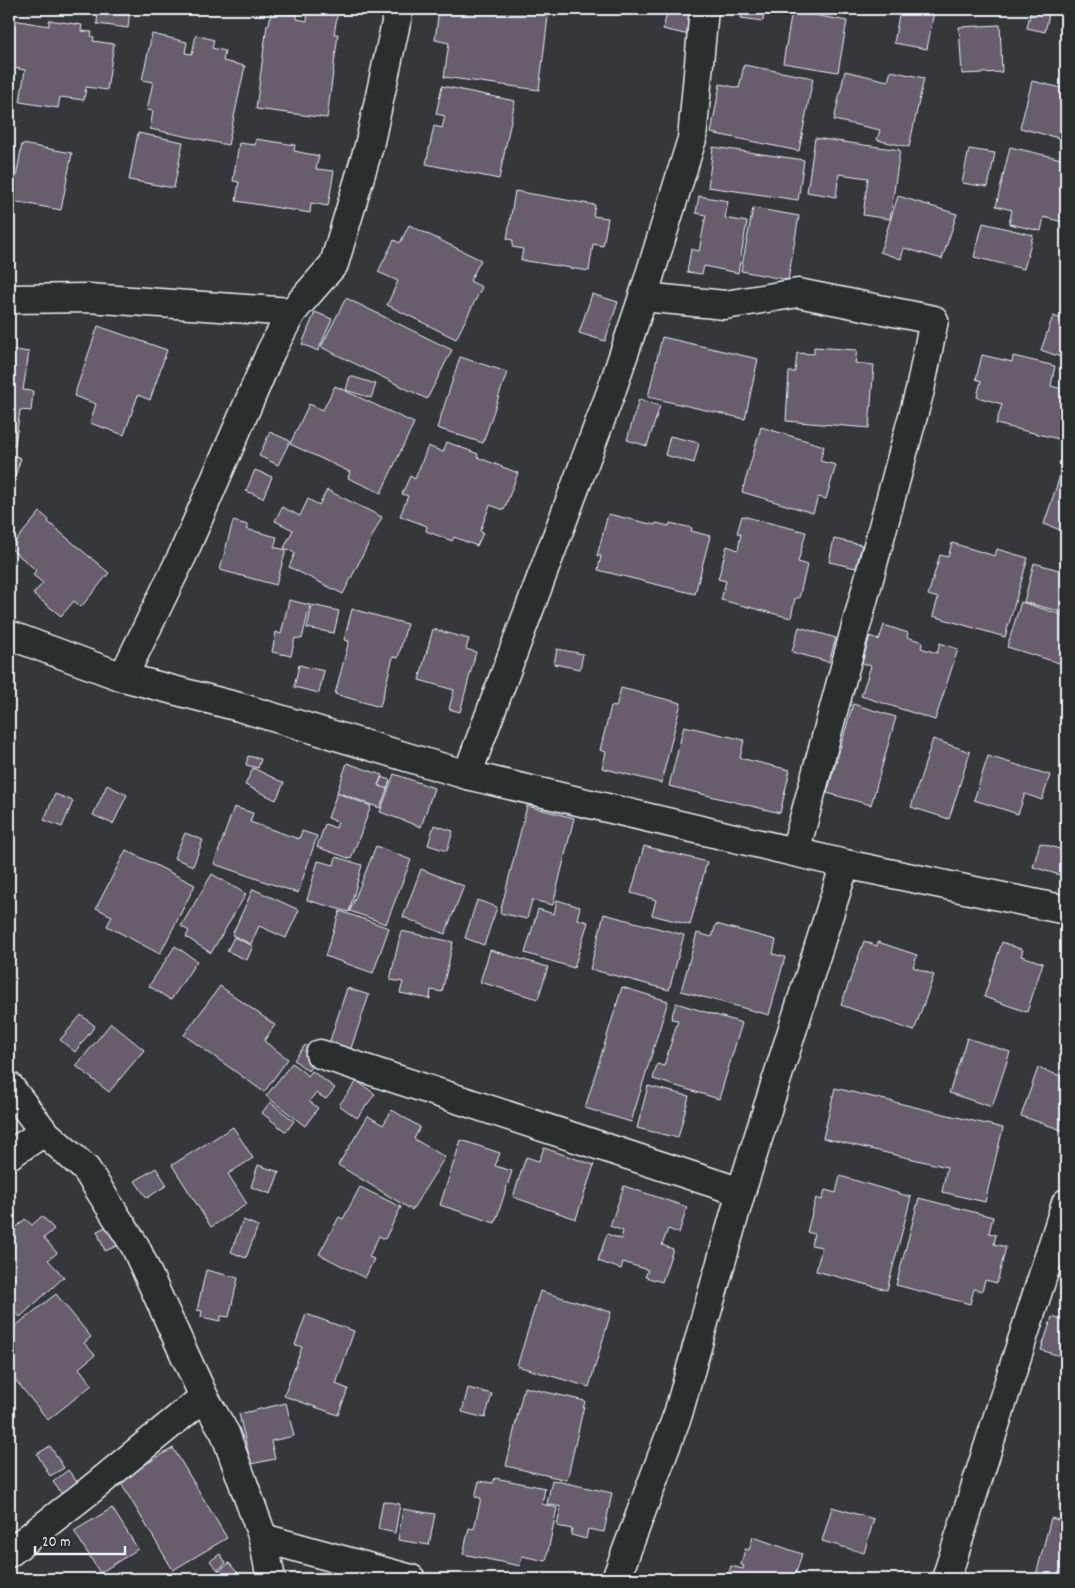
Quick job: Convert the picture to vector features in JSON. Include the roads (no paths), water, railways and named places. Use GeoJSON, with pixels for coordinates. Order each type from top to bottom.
{"type":"FeatureCollection","features":[{"type":"Feature","properties":{"kind":"street"},"geometry":{"type":"LineString","coordinates":[[123,677],[183,554],[271,351],[292,312],[334,264],[369,146],[399,9]]}},
{"type":"Feature","properties":{"kind":"street"},"geometry":{"type":"LineString","coordinates":[[467,775],[611,392],[643,297],[692,139],[704,9]]}},
{"type":"Feature","properties":{"kind":"street"},"geometry":{"type":"LineString","coordinates":[[643,297],[725,305],[798,293],[934,320],[920,390],[794,852]]}},
{"type":"Feature","properties":{"kind":"street"},"geometry":{"type":"LineString","coordinates":[[9,299],[88,298],[292,312]]}},
{"type":"Feature","properties":{"kind":"street"},"geometry":{"type":"LineString","coordinates":[[9,635],[123,677],[239,707],[467,775],[845,864],[1066,910]]}},
{"type":"Feature","properties":{"kind":"street"},"geometry":{"type":"LineString","coordinates":[[616,1579],[678,1414],[741,1192],[845,864]]}},
{"type":"Feature","properties":{"kind":"street"},"geometry":{"type":"LineString","coordinates":[[320,1054],[741,1192]]}},
{"type":"Feature","properties":{"kind":"street"},"geometry":{"type":"LineString","coordinates":[[9,1086],[44,1132],[86,1170],[135,1246],[204,1397],[225,1433],[263,1538],[271,1579]]}},
{"type":"Feature","properties":{"kind":"street"},"geometry":{"type":"LineString","coordinates":[[9,1155],[44,1132]]}},
{"type":"Feature","properties":{"kind":"street"},"geometry":{"type":"LineString","coordinates":[[946,1579],[1066,1203]]}},
{"type":"Feature","properties":{"kind":"street"},"geometry":{"type":"LineString","coordinates":[[9,1553],[204,1397]]}},
{"type":"Feature","properties":{"kind":"street"},"geometry":{"type":"LineString","coordinates":[[263,1538],[411,1579]]}}]}
